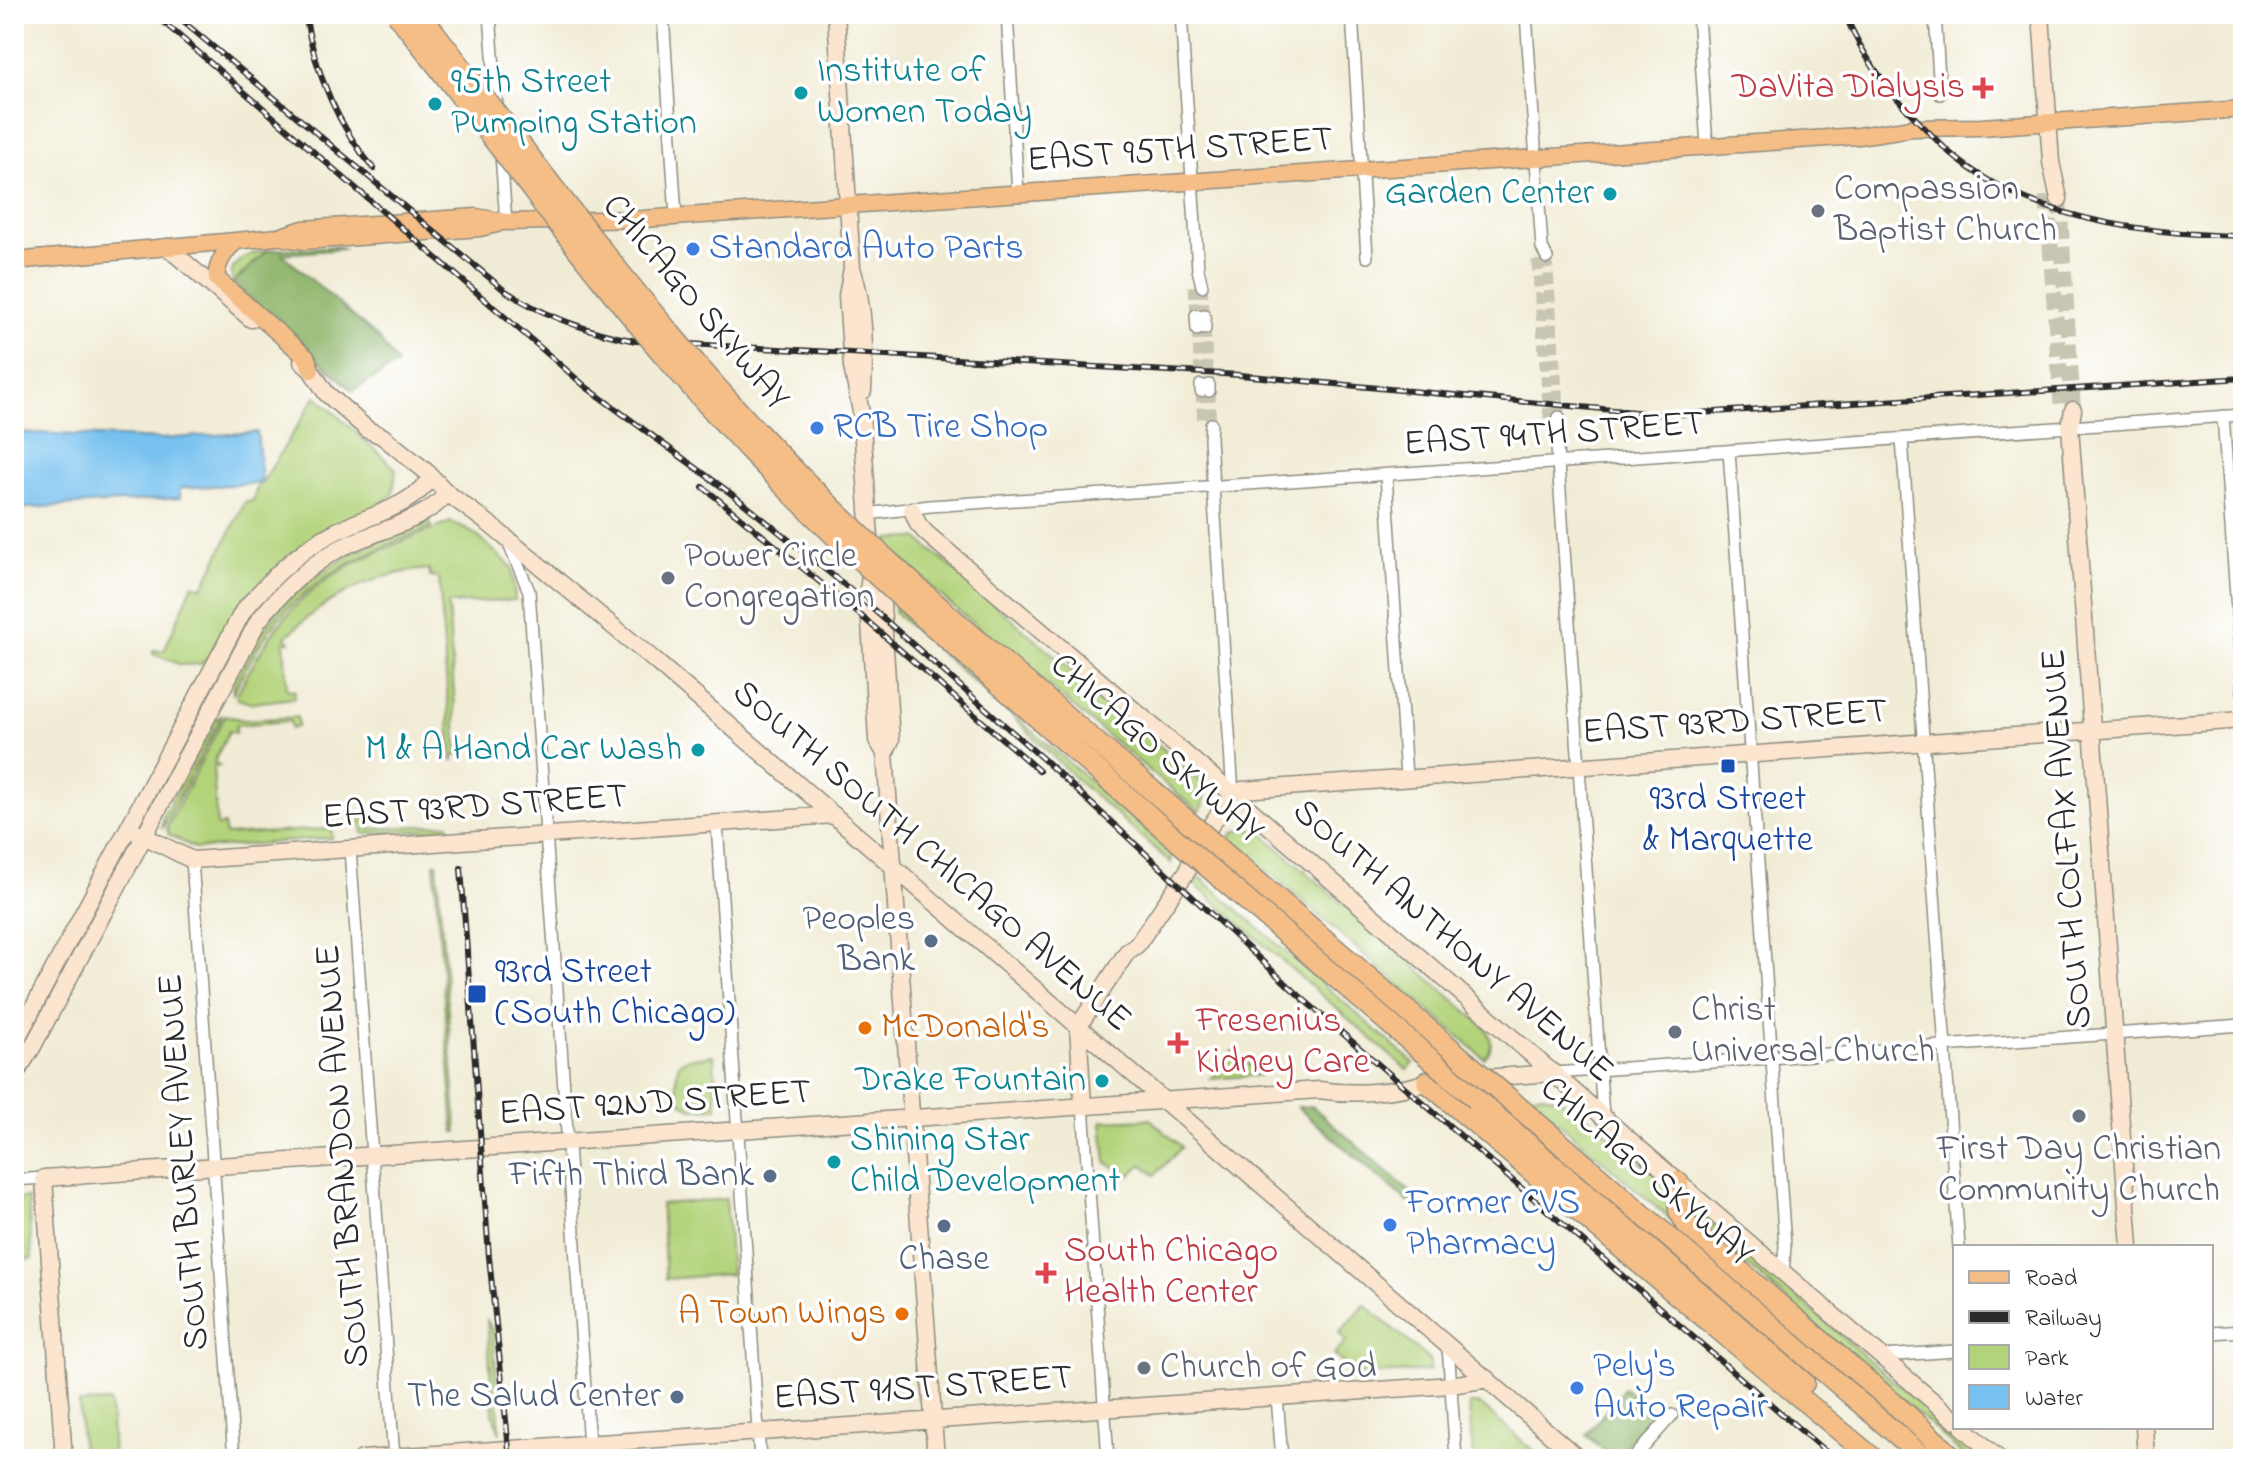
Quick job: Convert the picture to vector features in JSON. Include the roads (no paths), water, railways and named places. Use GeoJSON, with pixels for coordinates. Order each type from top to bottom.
{"type":"FeatureCollection","features":[{"type":"Feature","properties":{"kind":"highway","name":"CHICAGO SKYWAY"},"geometry":{"type":"LineString","coordinates":[[397,14],[669,362],[796,498],[1191,824],[1925,1459]]}},
{"type":"Feature","properties":{"kind":"highway","name":"CHICAGO SKYWAY"},"geometry":{"type":"LineString","coordinates":[[420,14],[592,237],[700,369],[938,618],[1193,856],[1892,1459]]}},
{"type":"Feature","properties":{"kind":"highway"},"geometry":{"type":"LineString","coordinates":[[1427,1082],[1649,1273],[1874,1459]]}},
{"type":"Feature","properties":{"kind":"highway"},"geometry":{"type":"LineString","coordinates":[[1678,1182],[1679,1211],[1687,1225],[1955,1459]]}},
{"type":"Feature","properties":{"kind":"main road","name":"EAST 95TH STREET"},"geometry":{"type":"LineString","coordinates":[[14,261],[278,237],[303,229],[460,218],[506,222],[676,217],[1858,136],[1934,135],[1981,127],[2243,109]]}},
{"type":"Feature","properties":{"kind":"main road"},"geometry":{"type":"LineString","coordinates":[[237,241],[223,256],[216,273],[217,279],[307,358],[315,375]]}},
{"type":"Feature","properties":{"kind":"street"},"geometry":{"type":"LineString","coordinates":[[490,14],[506,222]]}},
{"type":"Feature","properties":{"kind":"street"},"geometry":{"type":"LineString","coordinates":[[663,14],[676,217]]}},
{"type":"Feature","properties":{"kind":"street"},"geometry":{"type":"LineString","coordinates":[[836,14],[852,268],[860,294],[865,365],[861,412],[872,565],[868,589],[877,740],[885,753],[936,1459]]}},
{"type":"Feature","properties":{"kind":"street"},"geometry":{"type":"LineString","coordinates":[[1007,14],[1018,194]]}},
{"type":"Feature","properties":{"kind":"street"},"geometry":{"type":"LineString","coordinates":[[1181,14],[1198,286]]}},
{"type":"Feature","properties":{"kind":"street"},"geometry":{"type":"LineString","coordinates":[[1352,14],[1367,257]]}},
{"type":"Feature","properties":{"kind":"street"},"geometry":{"type":"LineString","coordinates":[[1526,14],[1542,256]]}},
{"type":"Feature","properties":{"kind":"street"},"geometry":{"type":"LineString","coordinates":[[1698,14],[1707,146]]}},
{"type":"Feature","properties":{"kind":"street"},"geometry":{"type":"LineString","coordinates":[[1935,14],[1940,94]]}},
{"type":"Feature","properties":{"kind":"street"},"geometry":{"type":"LineString","coordinates":[[2041,14],[2053,198]]}},
{"type":"Feature","properties":{"kind":"street","name":"SOUTH SOUTH CHICAGO AVENUE"},"geometry":{"type":"LineString","coordinates":[[167,247],[376,424],[382,436],[447,493],[551,575],[893,864],[1579,1459]]}},
{"type":"Feature","properties":{"kind":"street"},"geometry":{"type":"LineString","coordinates":[[1200,315],[1201,329]]}},
{"type":"Feature","properties":{"kind":"street","name":"EAST 94TH STREET"},"geometry":{"type":"LineString","coordinates":[[868,514],[930,506],[1902,439],[2068,416],[2243,415]]}},
{"type":"Feature","properties":{"kind":"street","name":"SOUTH COLFAX AVENUE"},"geometry":{"type":"LineString","coordinates":[[2068,416],[2130,1245]]}},
{"type":"Feature","properties":{"kind":"street"},"geometry":{"type":"LineString","coordinates":[[2223,416],[2243,693]]}},
{"type":"Feature","properties":{"kind":"street"},"geometry":{"type":"LineString","coordinates":[[1554,418],[1603,1116]]}},
{"type":"Feature","properties":{"kind":"street"},"geometry":{"type":"LineString","coordinates":[[1108,1459],[1078,1027],[1127,952],[1137,945],[1188,870],[1193,856],[1233,795],[1207,424]]}},
{"type":"Feature","properties":{"kind":"street"},"geometry":{"type":"LineString","coordinates":[[1902,439],[1959,1245]]}},
{"type":"Feature","properties":{"kind":"street"},"geometry":{"type":"LineString","coordinates":[[1729,451],[1785,1246],[1783,1273]]}},
{"type":"Feature","properties":{"kind":"street"},"geometry":{"type":"LineString","coordinates":[[1386,475],[1406,777]]}},
{"type":"Feature","properties":{"kind":"street"},"geometry":{"type":"LineString","coordinates":[[14,1076],[32,1048],[243,611],[261,589],[304,550],[331,534],[410,499],[432,477]]}},
{"type":"Feature","properties":{"kind":"street"},"geometry":{"type":"LineString","coordinates":[[14,1044],[258,621],[274,601],[314,564],[367,536],[431,509],[447,493]]}},
{"type":"Feature","properties":{"kind":"street","name":"SOUTH ANTHONY AVENUE"},"geometry":{"type":"LineString","coordinates":[[912,510],[926,533],[1953,1418]]}},
{"type":"Feature","properties":{"kind":"street"},"geometry":{"type":"LineString","coordinates":[[505,537],[529,591],[590,1451]]}},
{"type":"Feature","properties":{"kind":"street"},"geometry":{"type":"LineString","coordinates":[[529,591],[540,580],[551,575]]}},
{"type":"Feature","properties":{"kind":"street","name":"EAST 93RD STREET"},"geometry":{"type":"LineString","coordinates":[[1233,795],[1251,788],[2243,720]]}},
{"type":"Feature","properties":{"kind":"street","name":"EAST 93RD STREET"},"geometry":{"type":"LineString","coordinates":[[192,860],[834,815]]}},
{"type":"Feature","properties":{"kind":"street"},"geometry":{"type":"LineString","coordinates":[[717,824],[760,1459]]}},
{"type":"Feature","properties":{"kind":"street"},"geometry":{"type":"LineString","coordinates":[[135,832],[192,860]]}},
{"type":"Feature","properties":{"kind":"street","name":"SOUTH BRANDON AVENUE"},"geometry":{"type":"LineString","coordinates":[[350,849],[394,1458]]}},
{"type":"Feature","properties":{"kind":"street","name":"SOUTH BURLEY AVENUE"},"geometry":{"type":"LineString","coordinates":[[192,860],[234,1459]]}},
{"type":"Feature","properties":{"kind":"street","name":"EAST 92ND STREET"},"geometry":{"type":"LineString","coordinates":[[14,1180],[1083,1105],[1319,1090],[1338,1093],[1411,1088],[1427,1082],[2243,1025]]}},
{"type":"Feature","properties":{"kind":"street"},"geometry":{"type":"LineString","coordinates":[[44,1178],[64,1459]]}},
{"type":"Feature","properties":{"kind":"street"},"geometry":{"type":"LineString","coordinates":[[2213,1333],[2243,1331]]}},
{"type":"Feature","properties":{"kind":"street"},"geometry":{"type":"LineString","coordinates":[[1448,1346],[1456,1459]]}},
{"type":"Feature","properties":{"kind":"street"},"geometry":{"type":"LineString","coordinates":[[1883,1356],[1953,1351]]}},
{"type":"Feature","properties":{"kind":"street","name":"EAST 91ST STREET"},"geometry":{"type":"LineString","coordinates":[[362,1459],[590,1451],[758,1432],[1451,1385],[1488,1379]]}},
{"type":"Feature","properties":{"kind":"street"},"geometry":{"type":"LineString","coordinates":[[1277,1397],[1282,1459]]}},
{"type":"Feature","properties":{"kind":"street"},"geometry":{"type":"LineString","coordinates":[[1633,1459],[1672,1415]]}},
{"type":"Feature","properties":{"kind":"street"},"geometry":{"type":"LineString","coordinates":[[1965,1429],[1999,1459]]}},
{"type":"Feature","properties":{"kind":"street"},"geometry":{"type":"LineString","coordinates":[[2144,1429],[2146,1459]]}},
{"type":"Feature","properties":{"kind":"water"},"geometry":{"type":"Polygon","coordinates":[[[14,432],[161,439],[257,432],[262,483],[180,488],[180,498],[14,509],[14,432]]]}},
{"type":"Feature","properties":{"kind":"tunnel"},"geometry":{"type":"LineString","coordinates":[[2047,196],[2062,411]]}},
{"type":"Feature","properties":{"kind":"tunnel"},"geometry":{"type":"LineString","coordinates":[[2059,199],[2073,410]]}},
{"type":"Feature","properties":{"kind":"tunnel"},"geometry":{"type":"LineString","coordinates":[[1547,258],[1559,417]]}},
{"type":"Feature","properties":{"kind":"tunnel"},"geometry":{"type":"LineString","coordinates":[[1537,260],[1549,418]]}},
{"type":"Feature","properties":{"kind":"tunnel"},"geometry":{"type":"LineString","coordinates":[[1194,286],[1196,315]]}},
{"type":"Feature","properties":{"kind":"tunnel"},"geometry":{"type":"LineString","coordinates":[[1202,286],[1204,315]]}},
{"type":"Feature","properties":{"kind":"tunnel"},"geometry":{"type":"LineString","coordinates":[[1205,329],[1209,385]]}},
{"type":"Feature","properties":{"kind":"tunnel"},"geometry":{"type":"LineString","coordinates":[[1197,330],[1201,385]]}},
{"type":"Feature","properties":{"kind":"tunnel"},"geometry":{"type":"LineString","coordinates":[[1201,391],[1203,424]]}},
{"type":"Feature","properties":{"kind":"tunnel"},"geometry":{"type":"LineString","coordinates":[[1209,391],[1211,424]]}},
{"type":"Feature","properties":{"kind":"railway"},"geometry":{"type":"LineString","coordinates":[[154,14],[586,387],[737,498],[858,596],[1043,759],[1303,999],[1834,1459]]}},
{"type":"Feature","properties":{"kind":"railway"},"geometry":{"type":"LineString","coordinates":[[174,14],[504,290],[567,322],[636,341],[1240,375],[1667,415],[2243,378]]}},
{"type":"Feature","properties":{"kind":"railway"},"geometry":{"type":"LineString","coordinates":[[305,14],[329,96],[349,134],[374,169]]}},
{"type":"Feature","properties":{"kind":"railway"},"geometry":{"type":"LineString","coordinates":[[1845,14],[1868,59],[1897,98],[1946,150],[1981,176],[2014,194],[2089,219],[2167,232],[2243,236]]}},
{"type":"Feature","properties":{"kind":"railway"},"geometry":{"type":"LineString","coordinates":[[703,487],[859,614],[1039,771]]}},
{"type":"Feature","properties":{"kind":"railway"},"geometry":{"type":"LineString","coordinates":[[461,868],[489,1257],[510,1459]]}},
{"type":"Feature","properties":{"kind":"place","name":"DaVita Dialysis"},"geometry":{"type":"Point","coordinates":[1983,88]}},
{"type":"Feature","properties":{"kind":"place","name":"Institute of Women Today"},"geometry":{"type":"Point","coordinates":[801,93]}},
{"type":"Feature","properties":{"kind":"place","name":"95th Street Pumping Station"},"geometry":{"type":"Point","coordinates":[435,104]}},
{"type":"Feature","properties":{"kind":"place","name":"Garden Center"},"geometry":{"type":"Point","coordinates":[1610,194]}},
{"type":"Feature","properties":{"kind":"place","name":"Compassion Baptist Church"},"geometry":{"type":"Point","coordinates":[1818,211]}},
{"type":"Feature","properties":{"kind":"place","name":"Standard Auto Parts"},"geometry":{"type":"Point","coordinates":[693,249]}},
{"type":"Feature","properties":{"kind":"place","name":"RCB Tire Shop"},"geometry":{"type":"Point","coordinates":[817,428]}},
{"type":"Feature","properties":{"kind":"place","name":"Power Circle Congregation"},"geometry":{"type":"Point","coordinates":[668,578]}},
{"type":"Feature","properties":{"kind":"place","name":"M & A Hand Car Wash"},"geometry":{"type":"Point","coordinates":[698,750]}},
{"type":"Feature","properties":{"kind":"place","name":"93rd Street & Marquette"},"geometry":{"type":"Point","coordinates":[1728,766]}},
{"type":"Feature","properties":{"kind":"place","name":"Peoples Bank"},"geometry":{"type":"Point","coordinates":[931,941]}},
{"type":"Feature","properties":{"kind":"place","name":"93rd Street (South Chicago)"},"geometry":{"type":"Point","coordinates":[477,994]}},
{"type":"Feature","properties":{"kind":"place","name":"McDonald's"},"geometry":{"type":"Point","coordinates":[865,1028]}},
{"type":"Feature","properties":{"kind":"place","name":"Christ Universal Church"},"geometry":{"type":"Point","coordinates":[1675,1032]}},
{"type":"Feature","properties":{"kind":"place","name":"Fresenius Kidney Care"},"geometry":{"type":"Point","coordinates":[1178,1043]}},
{"type":"Feature","properties":{"kind":"place","name":"Drake Fountain"},"geometry":{"type":"Point","coordinates":[1102,1081]}},
{"type":"Feature","properties":{"kind":"place","name":"First Day Christian Community Church"},"geometry":{"type":"Point","coordinates":[2079,1116]}},
{"type":"Feature","properties":{"kind":"place","name":"Shining Star Child Development"},"geometry":{"type":"Point","coordinates":[834,1162]}},
{"type":"Feature","properties":{"kind":"place","name":"Fifth Third Bank"},"geometry":{"type":"Point","coordinates":[770,1176]}},
{"type":"Feature","properties":{"kind":"place","name":"Former CVS Pharmacy"},"geometry":{"type":"Point","coordinates":[1390,1225]}},
{"type":"Feature","properties":{"kind":"place","name":"Chase"},"geometry":{"type":"Point","coordinates":[944,1226]}},
{"type":"Feature","properties":{"kind":"place","name":"South Chicago Health Center"},"geometry":{"type":"Point","coordinates":[1046,1273]}},
{"type":"Feature","properties":{"kind":"place","name":"A Town Wings"},"geometry":{"type":"Point","coordinates":[902,1314]}},
{"type":"Feature","properties":{"kind":"place","name":"Church of God"},"geometry":{"type":"Point","coordinates":[1144,1368]}},
{"type":"Feature","properties":{"kind":"place","name":"Pely's Auto Repair"},"geometry":{"type":"Point","coordinates":[1577,1388]}},
{"type":"Feature","properties":{"kind":"place","name":"The Salud Center"},"geometry":{"type":"Point","coordinates":[677,1397]}}]}
